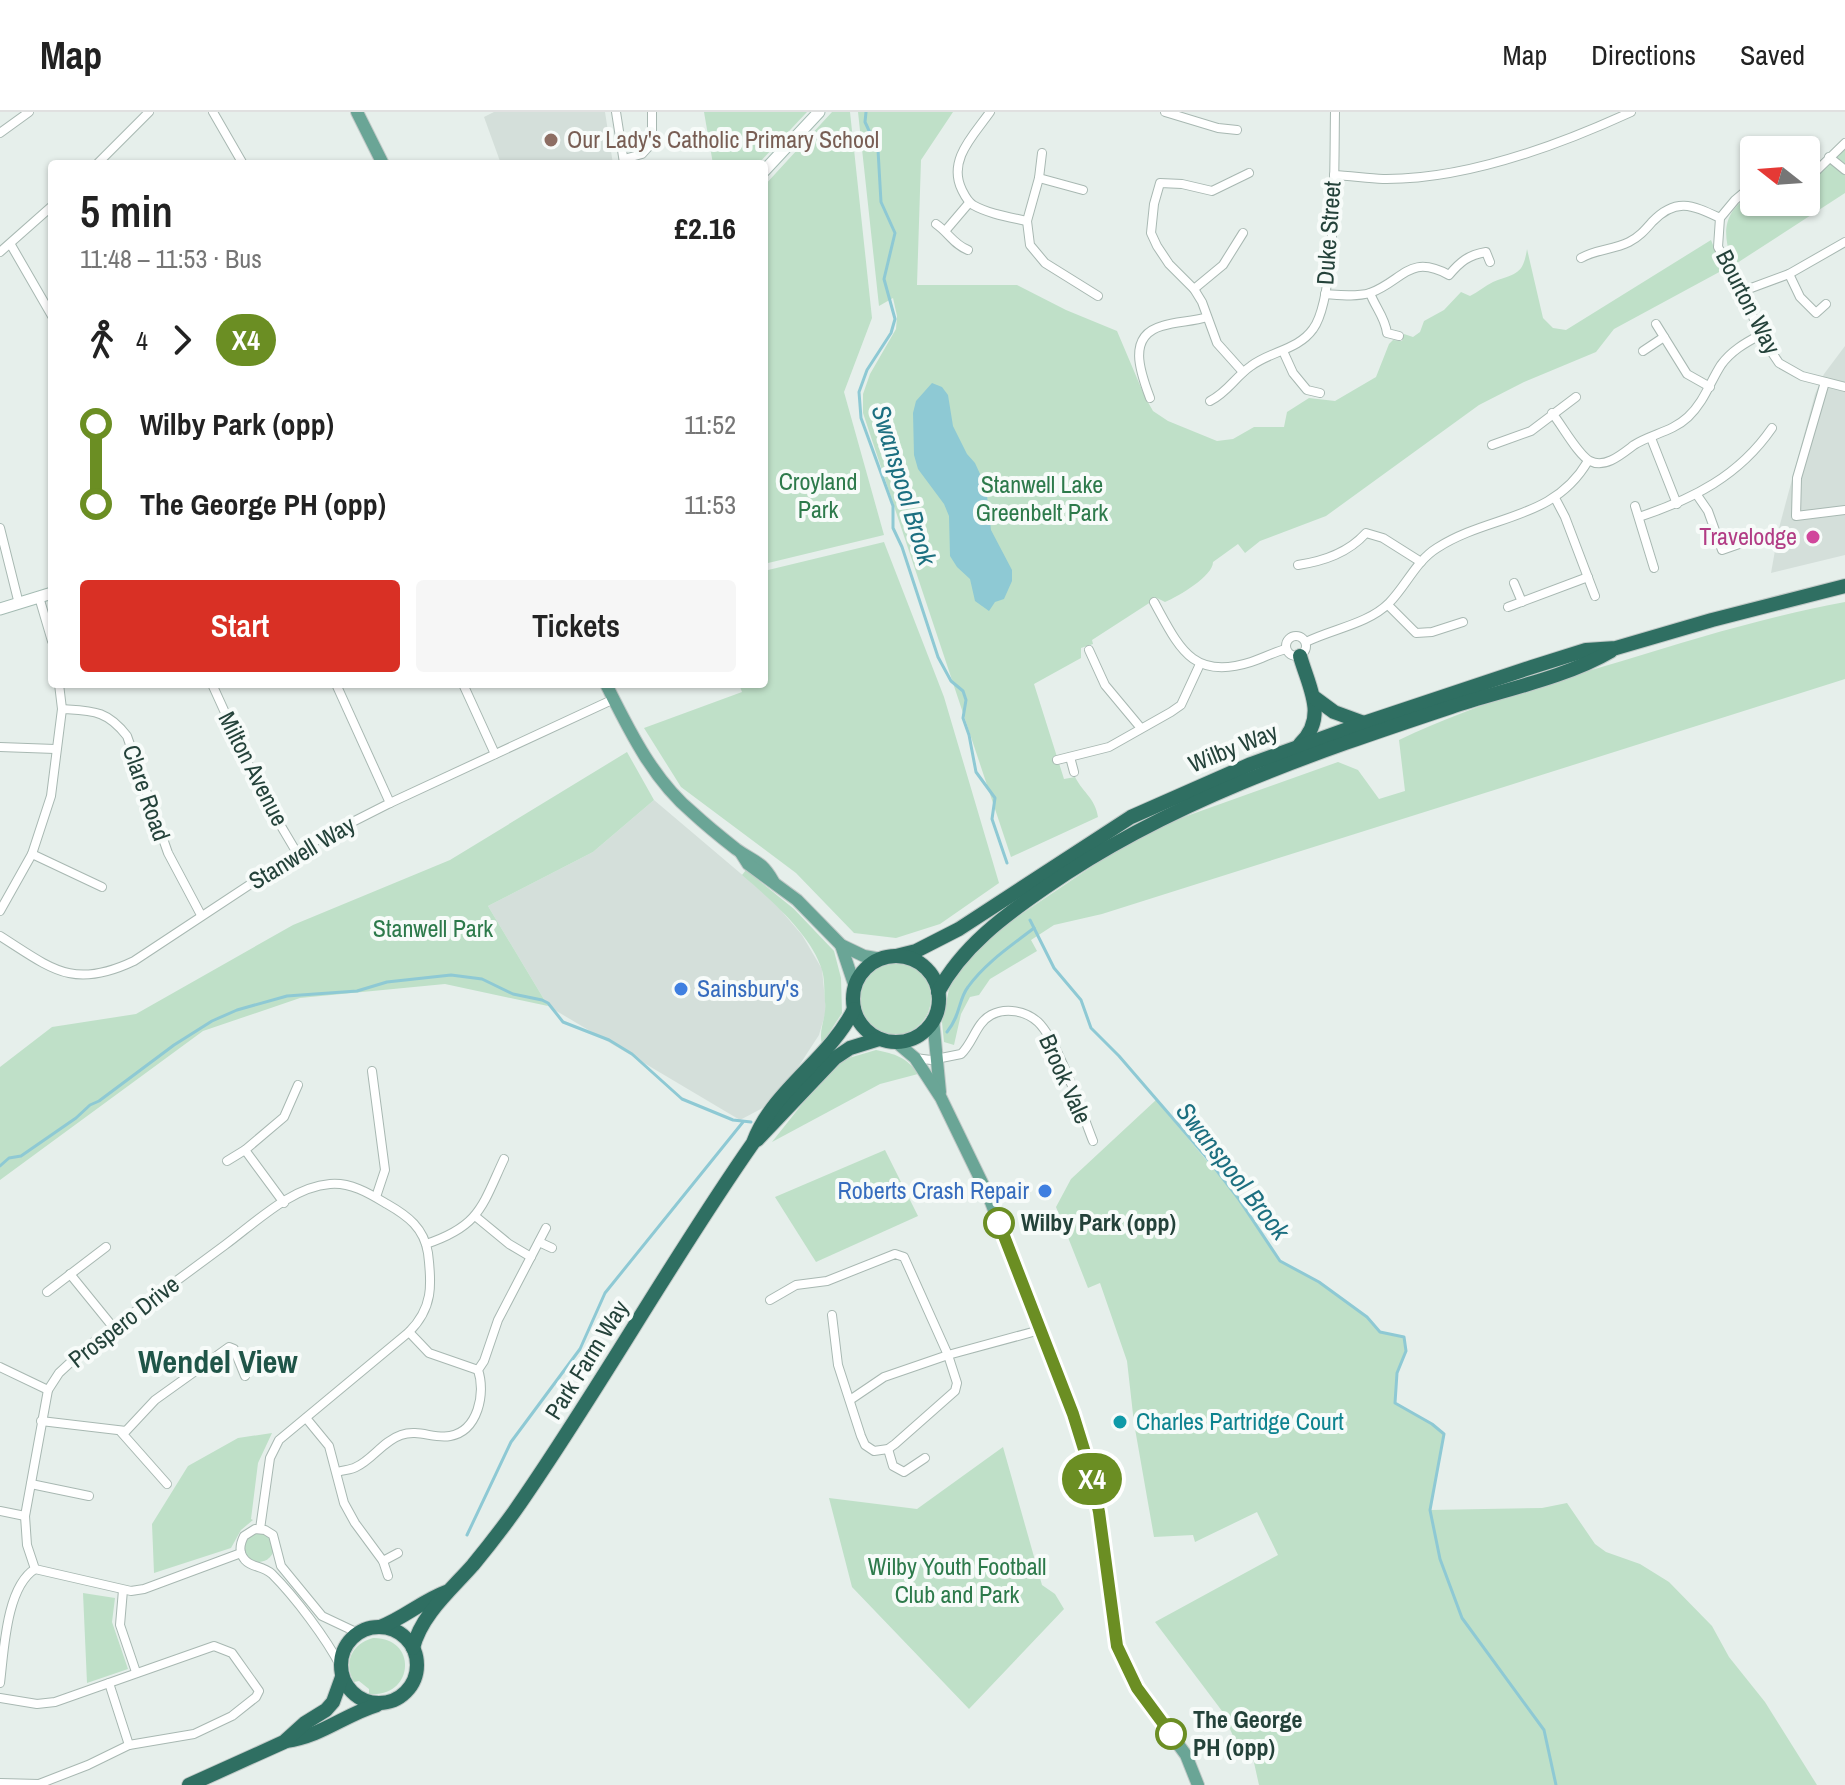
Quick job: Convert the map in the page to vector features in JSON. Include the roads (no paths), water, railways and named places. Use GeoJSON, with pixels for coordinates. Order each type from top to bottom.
{"type":"FeatureCollection","features":[{"type":"Feature","properties":{"kind":"highway","name":"Wilby Way"},"geometry":{"type":"LineString","coordinates":[[889,958],[916,951],[959,929],[1131,817],[1299,745],[1586,650],[1616,648],[1845,586]]}},
{"type":"Feature","properties":{"kind":"highway","name":"Wilby Way"},"geometry":{"type":"LineString","coordinates":[[938,992],[946,976],[971,946],[1026,901],[1104,849],[1157,819],[1291,763],[1589,664],[1616,648]]}},
{"type":"Feature","properties":{"kind":"highway"},"geometry":{"type":"LineString","coordinates":[[1297,649],[1315,698],[1314,725],[1299,745]]}},
{"type":"Feature","properties":{"kind":"highway"},"geometry":{"type":"LineString","coordinates":[[1315,698],[1334,712],[1364,723]]}},
{"type":"Feature","properties":{"kind":"highway"},"geometry":{"type":"LineString","coordinates":[[889,958],[913,960],[927,970],[938,992],[937,1011],[933,1019],[918,1036],[896,1042],[879,1039],[865,1030],[854,1009],[855,987],[862,973],[889,958]]}},
{"type":"Feature","properties":{"kind":"highway","name":"Park Farm Way"},"geometry":{"type":"LineString","coordinates":[[413,1648],[421,1627],[446,1592],[471,1567],[517,1508],[753,1143],[760,1124],[836,1039],[854,1009]]}},
{"type":"Feature","properties":{"kind":"highway","name":"Park Farm Way"},"geometry":{"type":"LineString","coordinates":[[753,1143],[767,1132],[835,1058],[850,1048],[879,1039]]}},
{"type":"Feature","properties":{"kind":"highway","name":"Park Farm Way"},"geometry":{"type":"LineString","coordinates":[[380,1627],[446,1592]]}},
{"type":"Feature","properties":{"kind":"highway"},"geometry":{"type":"LineString","coordinates":[[189,1785],[284,1742],[309,1738],[356,1712],[401,1697],[409,1689],[417,1669],[413,1648],[399,1633],[380,1627],[358,1633],[345,1648],[333,1702],[284,1742]]}},
{"type":"Feature","properties":{"kind":"highway"},"geometry":{"type":"LineString","coordinates":[[341,1672],[353,1694],[371,1703],[381,1704]]}},
{"type":"Feature","properties":{"kind":"main road"},"geometry":{"type":"LineString","coordinates":[[357,112],[381,160]]}},
{"type":"Feature","properties":{"kind":"main road"},"geometry":{"type":"LineString","coordinates":[[608,688],[665,785],[691,812],[741,853],[765,867],[773,881],[797,900],[841,945],[864,956],[889,958]]}},
{"type":"Feature","properties":{"kind":"main road"},"geometry":{"type":"LineString","coordinates":[[841,945],[855,987]]}},
{"type":"Feature","properties":{"kind":"main road"},"geometry":{"type":"LineString","coordinates":[[933,1019],[941,1098]]}},
{"type":"Feature","properties":{"kind":"main road"},"geometry":{"type":"LineString","coordinates":[[896,1042],[915,1058],[941,1098],[989,1197],[1073,1414],[1090,1472],[1099,1512],[1115,1636],[1121,1656],[1137,1688],[1186,1755],[1198,1785]]}},
{"type":"Feature","properties":{"kind":"street"},"geometry":{"type":"LineString","coordinates":[[0,133],[29,112]]}},
{"type":"Feature","properties":{"kind":"street"},"geometry":{"type":"LineString","coordinates":[[102,160],[149,112]]}},
{"type":"Feature","properties":{"kind":"street"},"geometry":{"type":"LineString","coordinates":[[213,112],[241,160]]}},
{"type":"Feature","properties":{"kind":"street"},"geometry":{"type":"LineString","coordinates":[[616,112],[624,160]]}},
{"type":"Feature","properties":{"kind":"street"},"geometry":{"type":"LineString","coordinates":[[627,160],[642,154],[652,143],[652,112]]}},
{"type":"Feature","properties":{"kind":"street"},"geometry":{"type":"LineString","coordinates":[[768,167],[819,112]]}},
{"type":"Feature","properties":{"kind":"street"},"geometry":{"type":"LineString","coordinates":[[990,112],[958,161],[956,173],[969,203],[1027,221]]}},
{"type":"Feature","properties":{"kind":"street"},"geometry":{"type":"LineString","coordinates":[[1165,112],[1218,128],[1237,130]]}},
{"type":"Feature","properties":{"kind":"street","name":"Duke Street"},"geometry":{"type":"LineString","coordinates":[[1210,401],[1224,394],[1243,372],[1264,358],[1298,344],[1313,330],[1322,311],[1334,175],[1335,112]]}},
{"type":"Feature","properties":{"kind":"street"},"geometry":{"type":"LineString","coordinates":[[1334,175],[1385,179],[1486,165],[1587,133],[1631,112]]}},
{"type":"Feature","properties":{"kind":"street"},"geometry":{"type":"LineString","coordinates":[[1820,166],[1845,143]]}},
{"type":"Feature","properties":{"kind":"street"},"geometry":{"type":"LineString","coordinates":[[1042,153],[1039,178],[1027,221],[1030,245],[1045,263],[1098,296]]}},
{"type":"Feature","properties":{"kind":"street"},"geometry":{"type":"LineString","coordinates":[[948,157],[958,161]]}},
{"type":"Feature","properties":{"kind":"street"},"geometry":{"type":"LineString","coordinates":[[1829,157],[1845,170]]}},
{"type":"Feature","properties":{"kind":"street"},"geometry":{"type":"LineString","coordinates":[[1243,372],[1217,343],[1194,289],[1169,264],[1151,233],[1160,183],[1212,191],[1249,173]]}},
{"type":"Feature","properties":{"kind":"street"},"geometry":{"type":"LineString","coordinates":[[1039,178],[1083,190]]}},
{"type":"Feature","properties":{"kind":"street","name":"Bourton Way"},"geometry":{"type":"LineString","coordinates":[[1740,196],[1720,218],[1718,247],[1743,291],[1760,335],[1779,363],[1802,376],[1845,387]]}},
{"type":"Feature","properties":{"kind":"street"},"geometry":{"type":"LineString","coordinates":[[946,230],[969,203]]}},
{"type":"Feature","properties":{"kind":"street"},"geometry":{"type":"LineString","coordinates":[[1581,258],[1594,250],[1628,243],[1675,206],[1700,208],[1720,218]]}},
{"type":"Feature","properties":{"kind":"street"},"geometry":{"type":"LineString","coordinates":[[0,252],[48,210]]}},
{"type":"Feature","properties":{"kind":"street"},"geometry":{"type":"LineString","coordinates":[[936,224],[946,230],[957,246],[968,250]]}},
{"type":"Feature","properties":{"kind":"street"},"geometry":{"type":"LineString","coordinates":[[1194,289],[1223,265],[1243,233]]}},
{"type":"Feature","properties":{"kind":"street"},"geometry":{"type":"LineString","coordinates":[[1588,240],[1594,250]]}},
{"type":"Feature","properties":{"kind":"street"},"geometry":{"type":"LineString","coordinates":[[1743,291],[1789,274],[1845,242]]}},
{"type":"Feature","properties":{"kind":"street"},"geometry":{"type":"LineString","coordinates":[[1325,294],[1370,293],[1413,267],[1439,269],[1453,278],[1464,259],[1486,252],[1493,244]]}},
{"type":"Feature","properties":{"kind":"street"},"geometry":{"type":"LineString","coordinates":[[11,245],[48,309]]}},
{"type":"Feature","properties":{"kind":"street"},"geometry":{"type":"LineString","coordinates":[[1486,252],[1490,262]]}},
{"type":"Feature","properties":{"kind":"street"},"geometry":{"type":"LineString","coordinates":[[1789,274],[1800,297],[1816,313],[1826,304]]}},
{"type":"Feature","properties":{"kind":"street"},"geometry":{"type":"LineString","coordinates":[[1370,293],[1374,305],[1382,314],[1386,338],[1399,336]]}},
{"type":"Feature","properties":{"kind":"street"},"geometry":{"type":"LineString","coordinates":[[1150,398],[1140,371],[1140,344],[1159,326],[1207,317]]}},
{"type":"Feature","properties":{"kind":"street"},"geometry":{"type":"LineString","coordinates":[[1656,324],[1687,374],[1710,387]]}},
{"type":"Feature","properties":{"kind":"street"},"geometry":{"type":"LineString","coordinates":[[1552,413],[1569,434],[1579,454],[1597,464],[1612,460],[1639,442],[1672,429],[1687,417],[1710,387],[1721,365],[1734,351],[1760,335]]}},
{"type":"Feature","properties":{"kind":"street"},"geometry":{"type":"LineString","coordinates":[[1643,351],[1664,337]]}},
{"type":"Feature","properties":{"kind":"street"},"geometry":{"type":"LineString","coordinates":[[1283,351],[1305,395],[1320,393]]}},
{"type":"Feature","properties":{"kind":"street"},"geometry":{"type":"LineString","coordinates":[[1825,382],[1797,478],[1796,516],[1845,510]]}},
{"type":"Feature","properties":{"kind":"street"},"geometry":{"type":"LineString","coordinates":[[1219,396],[1223,409]]}},
{"type":"Feature","properties":{"kind":"street"},"geometry":{"type":"LineString","coordinates":[[1492,445],[1531,431],[1576,397]]}},
{"type":"Feature","properties":{"kind":"street"},"geometry":{"type":"LineString","coordinates":[[1639,517],[1697,495],[1757,451],[1772,428]]}},
{"type":"Feature","properties":{"kind":"street"},"geometry":{"type":"LineString","coordinates":[[1651,438],[1677,504]]}},
{"type":"Feature","properties":{"kind":"street"},"geometry":{"type":"LineString","coordinates":[[1154,602],[1174,641],[1200,664],[1218,669],[1297,649],[1388,605],[1435,549],[1453,539],[1526,513],[1555,498],[1568,488],[1588,461]]}},
{"type":"Feature","properties":{"kind":"street"},"geometry":{"type":"LineString","coordinates":[[1697,495],[1708,511],[1722,550],[1762,536]]}},
{"type":"Feature","properties":{"kind":"street"},"geometry":{"type":"LineString","coordinates":[[1555,498],[1595,596]]}},
{"type":"Feature","properties":{"kind":"street"},"geometry":{"type":"LineString","coordinates":[[1635,506],[1654,568]]}},
{"type":"Feature","properties":{"kind":"street"},"geometry":{"type":"LineString","coordinates":[[1361,524],[1366,533],[1383,538],[1421,562]]}},
{"type":"Feature","properties":{"kind":"street"},"geometry":{"type":"LineString","coordinates":[[0,528],[19,604]]}},
{"type":"Feature","properties":{"kind":"street"},"geometry":{"type":"LineString","coordinates":[[1308,575],[1302,564],[1338,554],[1366,533]]}},
{"type":"Feature","properties":{"kind":"street"},"geometry":{"type":"LineString","coordinates":[[1508,607],[1588,577]]}},
{"type":"Feature","properties":{"kind":"street"},"geometry":{"type":"LineString","coordinates":[[1514,583],[1522,602]]}},
{"type":"Feature","properties":{"kind":"street"},"geometry":{"type":"LineString","coordinates":[[0,609],[48,594]]}},
{"type":"Feature","properties":{"kind":"street"},"geometry":{"type":"LineString","coordinates":[[39,597],[48,627]]}},
{"type":"Feature","properties":{"kind":"street"},"geometry":{"type":"LineString","coordinates":[[1388,605],[1416,633],[1432,632],[1463,622]]}},
{"type":"Feature","properties":{"kind":"street"},"geometry":{"type":"LineString","coordinates":[[1413,645],[1416,633]]}},
{"type":"Feature","properties":{"kind":"street"},"geometry":{"type":"LineString","coordinates":[[1089,650],[1105,685],[1140,727]]}},
{"type":"Feature","properties":{"kind":"street"},"geometry":{"type":"LineString","coordinates":[[1080,665],[1093,660]]}},
{"type":"Feature","properties":{"kind":"street"},"geometry":{"type":"LineString","coordinates":[[1057,760],[1109,747],[1181,705],[1200,664]]}},
{"type":"Feature","properties":{"kind":"street"},"geometry":{"type":"LineString","coordinates":[[0,911],[32,854],[51,796],[62,709],[59,688]]}},
{"type":"Feature","properties":{"kind":"street","name":"Milton Avenue"},"geometry":{"type":"LineString","coordinates":[[214,688],[262,794],[297,853]]}},
{"type":"Feature","properties":{"kind":"street"},"geometry":{"type":"LineString","coordinates":[[338,688],[390,803]]}},
{"type":"Feature","properties":{"kind":"street"},"geometry":{"type":"LineString","coordinates":[[465,688],[495,754]]}},
{"type":"Feature","properties":{"kind":"street","name":"Stanwell Way"},"geometry":{"type":"LineString","coordinates":[[0,936],[40,962],[66,973],[88,976],[109,973],[134,961],[297,853],[390,803],[614,699]]}},
{"type":"Feature","properties":{"kind":"street","name":"Clare Road"},"geometry":{"type":"LineString","coordinates":[[62,709],[95,711],[115,721],[127,736],[168,853],[201,915]]}},
{"type":"Feature","properties":{"kind":"street"},"geometry":{"type":"LineString","coordinates":[[0,747],[55,749]]}},
{"type":"Feature","properties":{"kind":"street"},"geometry":{"type":"LineString","coordinates":[[1070,757],[1074,772]]}},
{"type":"Feature","properties":{"kind":"street"},"geometry":{"type":"LineString","coordinates":[[32,854],[102,887]]}},
{"type":"Feature","properties":{"kind":"street","name":"Brook Vale"},"geometry":{"type":"LineString","coordinates":[[915,1058],[936,1059],[965,1052],[980,1024],[994,1014],[1012,1011],[1031,1017],[1044,1029],[1093,1141]]}},
{"type":"Feature","properties":{"kind":"street"},"geometry":{"type":"LineString","coordinates":[[260,1529],[270,1458],[279,1440],[409,1332],[422,1318],[430,1298],[426,1244],[415,1223],[376,1197],[385,1170],[372,1071]]}},
{"type":"Feature","properties":{"kind":"street"},"geometry":{"type":"LineString","coordinates":[[227,1161],[284,1117],[298,1085]]}},
{"type":"Feature","properties":{"kind":"street"},"geometry":{"type":"LineString","coordinates":[[245,1150],[284,1203]]}},
{"type":"Feature","properties":{"kind":"street"},"geometry":{"type":"LineString","coordinates":[[426,1244],[452,1236],[475,1216],[504,1159]]}},
{"type":"Feature","properties":{"kind":"street","name":"Prospero Drive"},"geometry":{"type":"LineString","coordinates":[[35,1569],[27,1545],[25,1516],[48,1390],[59,1373],[113,1327],[284,1203],[314,1187],[342,1184],[376,1197]]}},
{"type":"Feature","properties":{"kind":"street"},"geometry":{"type":"LineString","coordinates":[[475,1216],[509,1244],[531,1257]]}},
{"type":"Feature","properties":{"kind":"street"},"geometry":{"type":"LineString","coordinates":[[478,1370],[498,1320],[546,1228]]}},
{"type":"Feature","properties":{"kind":"street"},"geometry":{"type":"LineString","coordinates":[[539,1242],[552,1248]]}},
{"type":"Feature","properties":{"kind":"street"},"geometry":{"type":"LineString","coordinates":[[47,1292],[106,1247]]}},
{"type":"Feature","properties":{"kind":"street"},"geometry":{"type":"LineString","coordinates":[[770,1300],[796,1285],[827,1281],[891,1256],[902,1255],[922,1293],[957,1383],[955,1391],[888,1449],[874,1451],[865,1445],[838,1365],[832,1315]]}},
{"type":"Feature","properties":{"kind":"street"},"geometry":{"type":"LineString","coordinates":[[70,1274],[113,1327]]}},
{"type":"Feature","properties":{"kind":"street"},"geometry":{"type":"LineString","coordinates":[[850,1400],[884,1377],[948,1355],[1040,1330]]}},
{"type":"Feature","properties":{"kind":"street"},"geometry":{"type":"LineString","coordinates":[[338,1472],[357,1467],[400,1435],[426,1433],[449,1436],[460,1433],[472,1422],[480,1398],[481,1377],[478,1370],[429,1353],[409,1332]]}},
{"type":"Feature","properties":{"kind":"street"},"geometry":{"type":"LineString","coordinates":[[41,1421],[121,1432],[132,1427],[155,1400],[229,1347],[234,1349],[245,1376]]}},
{"type":"Feature","properties":{"kind":"street"},"geometry":{"type":"LineString","coordinates":[[0,1367],[48,1390]]}},
{"type":"Feature","properties":{"kind":"street"},"geometry":{"type":"LineString","coordinates":[[306,1418],[329,1446],[344,1503],[383,1561],[388,1576]]}},
{"type":"Feature","properties":{"kind":"street"},"geometry":{"type":"LineString","coordinates":[[121,1432],[167,1484]]}},
{"type":"Feature","properties":{"kind":"street"},"geometry":{"type":"LineString","coordinates":[[888,1449],[893,1466],[904,1472],[925,1458]]}},
{"type":"Feature","properties":{"kind":"street"},"geometry":{"type":"LineString","coordinates":[[31,1484],[89,1496]]}},
{"type":"Feature","properties":{"kind":"street"},"geometry":{"type":"LineString","coordinates":[[0,1511],[25,1516]]}},
{"type":"Feature","properties":{"kind":"street"},"geometry":{"type":"LineString","coordinates":[[261,1566],[273,1559],[277,1544],[273,1535],[260,1529],[251,1530],[244,1536],[241,1553],[249,1563],[261,1566],[276,1578],[331,1648],[341,1672]]}},
{"type":"Feature","properties":{"kind":"street"},"geometry":{"type":"LineString","coordinates":[[0,1683],[2,1652],[15,1595],[22,1580],[35,1569],[123,1590],[144,1589],[241,1553]]}},
{"type":"Feature","properties":{"kind":"street"},"geometry":{"type":"LineString","coordinates":[[383,1561],[398,1553]]}},
{"type":"Feature","properties":{"kind":"street"},"geometry":{"type":"LineString","coordinates":[[276,1554],[281,1566],[322,1616],[358,1633]]}},
{"type":"Feature","properties":{"kind":"street"},"geometry":{"type":"LineString","coordinates":[[123,1590],[120,1625],[136,1672]]}},
{"type":"Feature","properties":{"kind":"street"},"geometry":{"type":"LineString","coordinates":[[0,1698],[46,1703],[214,1646],[232,1653],[259,1691],[232,1716],[194,1734],[129,1745],[39,1784],[0,1783]]}},
{"type":"Feature","properties":{"kind":"street"},"geometry":{"type":"LineString","coordinates":[[109,1683],[129,1745]]}},
{"type":"Feature","properties":{"kind":"water"},"geometry":{"type":"Polygon","coordinates":[[[932,383],[942,387],[948,395],[953,426],[986,487],[991,530],[1012,570],[1012,581],[1004,599],[995,602],[989,611],[975,601],[970,579],[950,556],[949,516],[944,504],[918,469],[914,455],[913,413],[916,401],[932,383]]]}},
{"type":"Feature","properties":{"kind":"waterway","name":"Swanspool Brook"},"geometry":{"type":"LineString","coordinates":[[866,112],[865,122],[878,150],[881,202],[895,233],[884,279],[895,319],[891,333],[867,370],[859,392],[861,418],[893,506],[893,528],[938,657],[966,700],[963,718],[976,772],[995,798],[992,819],[1007,863]]}},
{"type":"Feature","properties":{"kind":"waterway","name":"Swanspool Brook"},"geometry":{"type":"LineString","coordinates":[[1030,920],[1054,968],[1081,1000],[1091,1028],[1207,1158],[1280,1261],[1319,1282],[1367,1317],[1380,1332],[1404,1337],[1406,1351],[1397,1373],[1395,1403],[1444,1434],[1430,1510],[1440,1559],[1462,1618],[1544,1730],[1556,1785]]}},
{"type":"Feature","properties":{"kind":"waterway"},"geometry":{"type":"LineString","coordinates":[[947,1032],[965,992],[975,978],[1034,928]]}},
{"type":"Feature","properties":{"kind":"waterway"},"geometry":{"type":"LineString","coordinates":[[0,1166],[9,1158],[21,1156],[76,1118],[174,1045],[212,1021],[237,1010],[287,996],[357,991],[387,982],[451,975],[482,979],[513,994],[542,1000],[563,1022],[609,1040],[632,1054],[682,1099],[733,1120],[751,1122]]}},
{"type":"Feature","properties":{"kind":"waterway"},"geometry":{"type":"LineString","coordinates":[[467,1535],[511,1442],[580,1349],[605,1293],[743,1122]]}},
{"type":"Feature","properties":{"kind":"place","name":"Our Lady's Catholic Primary School"},"geometry":{"type":"Point","coordinates":[551,140]}},
{"type":"Feature","properties":{"kind":"place","name":"Travelodge"},"geometry":{"type":"Point","coordinates":[1813,537]}},
{"type":"Feature","properties":{"kind":"place","name":"Sainsbury's"},"geometry":{"type":"Point","coordinates":[681,989]}},
{"type":"Feature","properties":{"kind":"place","name":"Roberts Crash Repair"},"geometry":{"type":"Point","coordinates":[1045,1191]}},
{"type":"Feature","properties":{"kind":"place","name":"Wilby Park (opp)"},"geometry":{"type":"Point","coordinates":[999,1223]}},
{"type":"Feature","properties":{"kind":"place","name":"Charles Partridge Court"},"geometry":{"type":"Point","coordinates":[1120,1422]}},
{"type":"Feature","properties":{"kind":"place","name":"The George PH (opp)"},"geometry":{"type":"Point","coordinates":[1171,1734]}},
{"type":"Feature","properties":{"kind":"district","name":"Wendel View"},"geometry":{"type":"Point","coordinates":[218,1362]}},
{"type":"Feature","properties":{"kind":"park label","name":"Croyland Park"},"geometry":{"type":"Point","coordinates":[818,496]}},
{"type":"Feature","properties":{"kind":"park label","name":"Stanwell Lake Greenbelt Park"},"geometry":{"type":"Point","coordinates":[1042,499]}},
{"type":"Feature","properties":{"kind":"park label","name":"Stanwell Park"},"geometry":{"type":"Point","coordinates":[433,929]}},
{"type":"Feature","properties":{"kind":"park label","name":"Wilby Youth Football Club and Park"},"geometry":{"type":"Point","coordinates":[957,1581]}}]}
